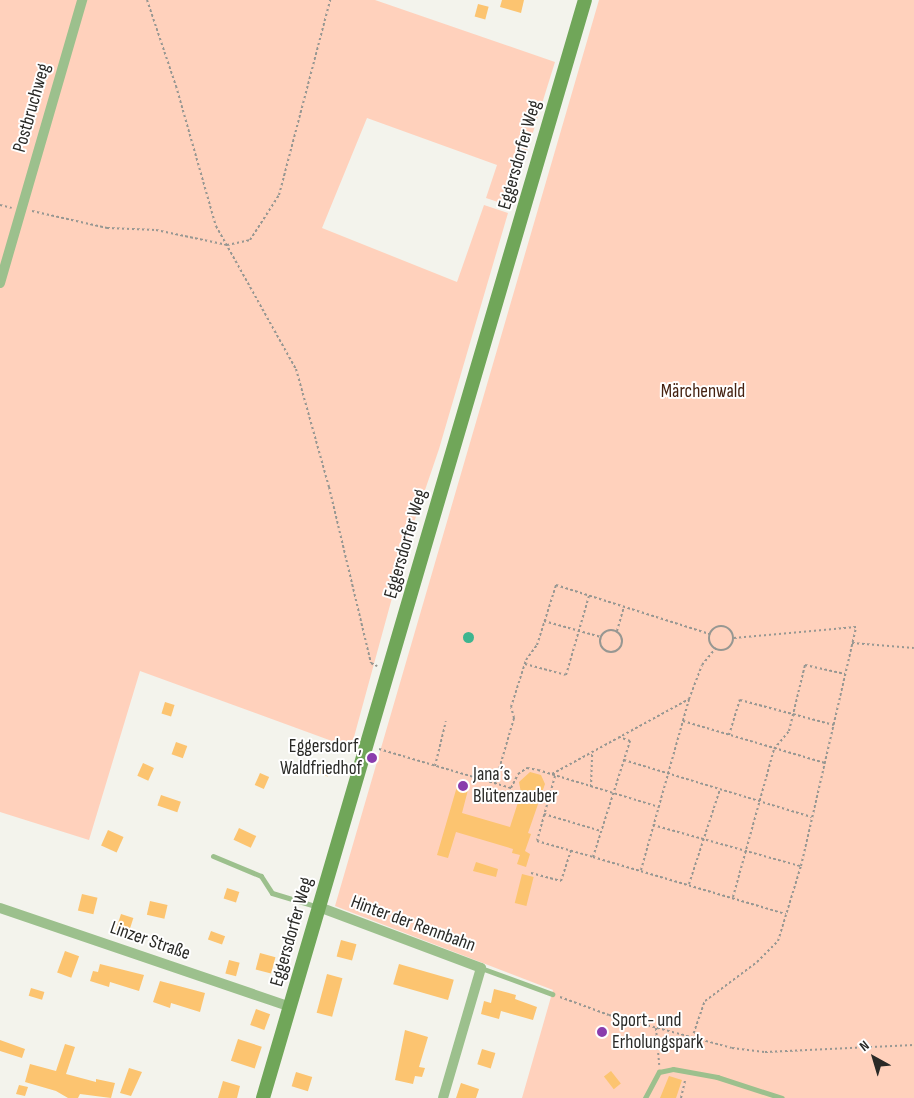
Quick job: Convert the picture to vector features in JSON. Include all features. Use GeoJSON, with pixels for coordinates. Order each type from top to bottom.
{"type":"FeatureCollection","features":[{"type":"Feature","properties":{"kind":"main road","name":"Eggersdorfer Weg"},"geometry":{"type":"LineString","coordinates":[[263,1098],[585,0]]}},
{"type":"Feature","properties":{"kind":"street","name":"Postbruchweg"},"geometry":{"type":"LineString","coordinates":[[0,283],[82,0]]}},
{"type":"Feature","properties":{"kind":"street","name":"Hinter der Rennbahn"},"geometry":{"type":"LineString","coordinates":[[319,907],[480,968],[443,1098]]}},
{"type":"Feature","properties":{"kind":"street","name":"Linzer Straße"},"geometry":{"type":"LineString","coordinates":[[0,908],[290,1007]]}},
{"type":"Feature","properties":{"kind":"lane"},"geometry":{"type":"LineString","coordinates":[[213,856],[261,876],[272,892],[319,907]]}},
{"type":"Feature","properties":{"kind":"lane"},"geometry":{"type":"LineString","coordinates":[[480,968],[552,994]]}},
{"type":"Feature","properties":{"kind":"lane"},"geometry":{"type":"LineString","coordinates":[[645,1098],[659,1072],[686,1070],[782,1098]]}},
{"type":"Feature","properties":{"kind":"path"},"geometry":{"type":"LineString","coordinates":[[147,0],[176,86],[216,226],[296,369],[330,487],[371,663],[388,672]]}},
{"type":"Feature","properties":{"kind":"path"},"geometry":{"type":"LineString","coordinates":[[21,209],[107,228],[156,230],[227,245],[250,240],[278,195],[330,0]]}},
{"type":"Feature","properties":{"kind":"path"},"geometry":{"type":"LineString","coordinates":[[495,783],[514,718],[511,707],[525,664],[537,645],[556,585],[710,634]]}},
{"type":"Feature","properties":{"kind":"path"},"geometry":{"type":"LineString","coordinates":[[525,664],[566,676],[577,630],[589,596]]}},
{"type":"Feature","properties":{"kind":"path"},"geometry":{"type":"LineString","coordinates":[[601,637],[604,649],[614,652],[620,648],[622,640],[617,631],[624,606]]}},
{"type":"Feature","properties":{"kind":"path"},"geometry":{"type":"LineString","coordinates":[[544,621],[601,637]]}},
{"type":"Feature","properties":{"kind":"path"},"geometry":{"type":"LineString","coordinates":[[692,1038],[705,1001],[769,952],[778,941],[801,866],[856,627],[843,626],[733,638]]}},
{"type":"Feature","properties":{"kind":"path"},"geometry":{"type":"LineString","coordinates":[[710,634],[717,627],[725,627],[733,638]]}},
{"type":"Feature","properties":{"kind":"path"},"geometry":{"type":"LineString","coordinates":[[601,637],[607,631],[617,631]]}},
{"type":"Feature","properties":{"kind":"path"},"geometry":{"type":"LineString","coordinates":[[710,634],[711,643],[716,648],[728,648],[733,638]]}},
{"type":"Feature","properties":{"kind":"path"},"geometry":{"type":"LineString","coordinates":[[852,643],[914,648]]}},
{"type":"Feature","properties":{"kind":"path"},"geometry":{"type":"LineString","coordinates":[[641,870],[653,825],[670,774],[689,699],[702,665],[716,648]]}},
{"type":"Feature","properties":{"kind":"path"},"geometry":{"type":"LineString","coordinates":[[733,897],[774,749],[789,731],[805,666],[845,674]]}},
{"type":"Feature","properties":{"kind":"path"},"geometry":{"type":"LineString","coordinates":[[552,774],[689,699]]}},
{"type":"Feature","properties":{"kind":"path"},"geometry":{"type":"LineString","coordinates":[[729,735],[740,700],[834,725]]}},
{"type":"Feature","properties":{"kind":"path"},"geometry":{"type":"LineString","coordinates":[[434,766],[446,721]]}},
{"type":"Feature","properties":{"kind":"path"},"geometry":{"type":"LineString","coordinates":[[683,721],[825,763]]}},
{"type":"Feature","properties":{"kind":"path"},"geometry":{"type":"LineString","coordinates":[[593,857],[630,741],[620,736]]}},
{"type":"Feature","properties":{"kind":"path"},"geometry":{"type":"LineString","coordinates":[[376,749],[511,788],[518,774],[527,768],[659,807]]}},
{"type":"Feature","properties":{"kind":"path"},"geometry":{"type":"LineString","coordinates":[[591,788],[592,752]]}},
{"type":"Feature","properties":{"kind":"path"},"geometry":{"type":"LineString","coordinates":[[624,760],[812,817]]}},
{"type":"Feature","properties":{"kind":"path"},"geometry":{"type":"LineString","coordinates":[[556,776],[537,841],[786,914]]}},
{"type":"Feature","properties":{"kind":"path"},"geometry":{"type":"LineString","coordinates":[[689,884],[720,789]]}},
{"type":"Feature","properties":{"kind":"path"},"geometry":{"type":"LineString","coordinates":[[544,814],[601,832]]}},
{"type":"Feature","properties":{"kind":"path"},"geometry":{"type":"LineString","coordinates":[[653,825],[801,866]]}},
{"type":"Feature","properties":{"kind":"path"},"geometry":{"type":"LineString","coordinates":[[531,873],[562,881],[571,850]]}},
{"type":"Feature","properties":{"kind":"path"},"geometry":{"type":"LineString","coordinates":[[552,994],[609,1015],[732,1048],[765,1052],[914,1044]]}},
{"type":"Feature","properties":{"kind":"path"},"geometry":{"type":"LineString","coordinates":[[656,1028],[659,1072]]}},
{"type":"Feature","properties":{"kind":"path"},"geometry":{"type":"LineString","coordinates":[[681,1098],[686,1070]]}},
{"type":"Feature","properties":{"kind":"green space"},"geometry":{"type":"Polygon","coordinates":[[[0,0],[375,0],[555,62],[510,206],[486,198],[497,165],[367,118],[322,228],[457,282],[484,205],[508,213],[439,449],[407,543],[351,748],[140,671],[89,840],[0,812],[0,0]]]}},
{"type":"Feature","properties":{"kind":"green space","name":"Märchenwald"},"geometry":{"type":"Polygon","coordinates":[[[599,0],[914,0],[914,1098],[522,1098],[553,990],[335,906],[599,0]]]}},
{"type":"Feature","properties":{"kind":"shaded area"},"geometry":{"type":"Polygon","coordinates":[[[468,631],[474,637],[468,643],[462,637],[468,631]]]}},
{"type":"Feature","properties":{"kind":"building"},"geometry":{"type":"Polygon","coordinates":[[[502,0],[524,0],[521,13],[500,7],[502,0]]]}},
{"type":"Feature","properties":{"kind":"building"},"geometry":{"type":"Polygon","coordinates":[[[478,4],[489,7],[485,19],[475,17],[478,4]]]}},
{"type":"Feature","properties":{"kind":"building"},"geometry":{"type":"Polygon","coordinates":[[[165,702],[175,705],[171,716],[161,713],[165,702]]]}},
{"type":"Feature","properties":{"kind":"building"},"geometry":{"type":"Polygon","coordinates":[[[176,742],[187,746],[183,758],[172,754],[176,742]]]}},
{"type":"Feature","properties":{"kind":"building"},"geometry":{"type":"Polygon","coordinates":[[[143,763],[154,768],[148,781],[137,776],[143,763]]]}},
{"type":"Feature","properties":{"kind":"building"},"geometry":{"type":"Polygon","coordinates":[[[318,763],[331,768],[328,776],[315,771],[318,763]]]}},
{"type":"Feature","properties":{"kind":"building"},"geometry":{"type":"Polygon","coordinates":[[[530,772],[541,775],[545,784],[528,833],[531,834],[525,851],[530,854],[526,867],[517,864],[520,855],[512,853],[513,849],[456,832],[448,858],[437,855],[458,783],[469,786],[462,813],[510,827],[521,793],[519,782],[530,772]]]}},
{"type":"Feature","properties":{"kind":"building"},"geometry":{"type":"Polygon","coordinates":[[[260,773],[269,777],[264,789],[255,785],[260,773]]]}},
{"type":"Feature","properties":{"kind":"building"},"geometry":{"type":"Polygon","coordinates":[[[161,795],[181,802],[177,812],[157,805],[161,795]]]}},
{"type":"Feature","properties":{"kind":"building"},"geometry":{"type":"Polygon","coordinates":[[[239,828],[256,836],[251,848],[234,840],[239,828]]]}},
{"type":"Feature","properties":{"kind":"building"},"geometry":{"type":"Polygon","coordinates":[[[108,830],[124,837],[117,852],[101,846],[108,830]]]}},
{"type":"Feature","properties":{"kind":"building"},"geometry":{"type":"Polygon","coordinates":[[[476,862],[498,869],[496,877],[473,871],[476,862]]]}},
{"type":"Feature","properties":{"kind":"building"},"geometry":{"type":"Polygon","coordinates":[[[522,874],[534,877],[526,906],[515,903],[522,874]]]}},
{"type":"Feature","properties":{"kind":"building"},"geometry":{"type":"Polygon","coordinates":[[[227,888],[239,892],[236,902],[224,898],[227,888]]]}},
{"type":"Feature","properties":{"kind":"building"},"geometry":{"type":"Polygon","coordinates":[[[82,894],[98,898],[93,914],[78,910],[82,894]]]}},
{"type":"Feature","properties":{"kind":"building"},"geometry":{"type":"Polygon","coordinates":[[[150,901],[168,905],[164,919],[147,915],[150,901]]]}},
{"type":"Feature","properties":{"kind":"building"},"geometry":{"type":"Polygon","coordinates":[[[121,914],[133,918],[128,935],[115,931],[121,914]]]}},
{"type":"Feature","properties":{"kind":"building"},"geometry":{"type":"Polygon","coordinates":[[[211,931],[225,936],[222,945],[208,939],[211,931]]]}},
{"type":"Feature","properties":{"kind":"building"},"geometry":{"type":"Polygon","coordinates":[[[341,940],[356,944],[352,961],[337,956],[341,940]]]}},
{"type":"Feature","properties":{"kind":"building"},"geometry":{"type":"Polygon","coordinates":[[[65,951],[79,956],[71,978],[57,973],[65,951]]]}},
{"type":"Feature","properties":{"kind":"building"},"geometry":{"type":"Polygon","coordinates":[[[260,953],[275,957],[271,974],[256,969],[260,953]]]}},
{"type":"Feature","properties":{"kind":"building"},"geometry":{"type":"Polygon","coordinates":[[[229,960],[240,963],[236,976],[225,974],[229,960]]]}},
{"type":"Feature","properties":{"kind":"building"},"geometry":{"type":"Polygon","coordinates":[[[100,964],[144,975],[139,991],[110,982],[109,987],[90,981],[93,971],[98,972],[100,964]]]}},
{"type":"Feature","properties":{"kind":"building"},"geometry":{"type":"Polygon","coordinates":[[[399,964],[454,980],[448,1000],[393,984],[399,964]]]}},
{"type":"Feature","properties":{"kind":"building"},"geometry":{"type":"Polygon","coordinates":[[[327,974],[342,978],[332,1017],[317,1013],[327,974]]]}},
{"type":"Feature","properties":{"kind":"building"},"geometry":{"type":"Polygon","coordinates":[[[160,981],[205,993],[200,1012],[171,1003],[170,1008],[153,1002],[160,981]]]}},
{"type":"Feature","properties":{"kind":"building"},"geometry":{"type":"Polygon","coordinates":[[[31,988],[44,992],[42,1000],[29,996],[31,988]]]}},
{"type":"Feature","properties":{"kind":"building"},"geometry":{"type":"Polygon","coordinates":[[[494,989],[516,995],[515,999],[537,1007],[533,1020],[501,1011],[499,1019],[481,1014],[484,1001],[491,1003],[494,989]]]}},
{"type":"Feature","properties":{"kind":"building"},"geometry":{"type":"Polygon","coordinates":[[[256,1009],[270,1014],[264,1030],[250,1025],[256,1009]]]}},
{"type":"Feature","properties":{"kind":"building"},"geometry":{"type":"Polygon","coordinates":[[[405,1030],[428,1037],[419,1067],[425,1068],[422,1077],[415,1076],[413,1084],[395,1080],[405,1030]]]}},
{"type":"Feature","properties":{"kind":"building"},"geometry":{"type":"Polygon","coordinates":[[[238,1039],[262,1047],[255,1069],[231,1061],[238,1039]]]}},
{"type":"Feature","properties":{"kind":"building"},"geometry":{"type":"Polygon","coordinates":[[[0,1040],[25,1049],[22,1058],[0,1051],[0,1040]]]}},
{"type":"Feature","properties":{"kind":"building"},"geometry":{"type":"Polygon","coordinates":[[[65,1044],[75,1047],[66,1074],[96,1082],[96,1079],[115,1083],[111,1098],[80,1094],[78,1098],[68,1098],[56,1091],[25,1082],[30,1064],[56,1071],[65,1044]]]}},
{"type":"Feature","properties":{"kind":"building"},"geometry":{"type":"Polygon","coordinates":[[[482,1049],[495,1053],[491,1068],[477,1064],[482,1049]]]}},
{"type":"Feature","properties":{"kind":"building"},"geometry":{"type":"Polygon","coordinates":[[[129,1068],[142,1072],[131,1096],[120,1093],[129,1068]]]}},
{"type":"Feature","properties":{"kind":"building"},"geometry":{"type":"Polygon","coordinates":[[[611,1071],[621,1084],[614,1089],[604,1077],[611,1071]]]}},
{"type":"Feature","properties":{"kind":"building"},"geometry":{"type":"Polygon","coordinates":[[[296,1072],[312,1077],[308,1091],[292,1086],[296,1072]]]}},
{"type":"Feature","properties":{"kind":"building"},"geometry":{"type":"Polygon","coordinates":[[[669,1076],[682,1080],[676,1098],[660,1098],[669,1076]]]}},
{"type":"Feature","properties":{"kind":"building"},"geometry":{"type":"Polygon","coordinates":[[[223,1081],[240,1086],[237,1098],[218,1098],[223,1081]]]}},
{"type":"Feature","properties":{"kind":"building"},"geometry":{"type":"Polygon","coordinates":[[[461,1083],[479,1089],[476,1098],[456,1098],[461,1083]]]}},
{"type":"Feature","properties":{"kind":"building"},"geometry":{"type":"Polygon","coordinates":[[[19,1085],[28,1087],[25,1096],[16,1094],[19,1085]]]}},
{"type":"Feature","properties":{"kind":"place","name":"Eggersdorf, Waldfriedhof"},"geometry":{"type":"Point","coordinates":[372,758]}},
{"type":"Feature","properties":{"kind":"place","name":"Jana´s Blütenzauber"},"geometry":{"type":"Point","coordinates":[463,786]}},
{"type":"Feature","properties":{"kind":"place","name":"Sport- und Erholungspark"},"geometry":{"type":"Point","coordinates":[602,1032]}}]}
